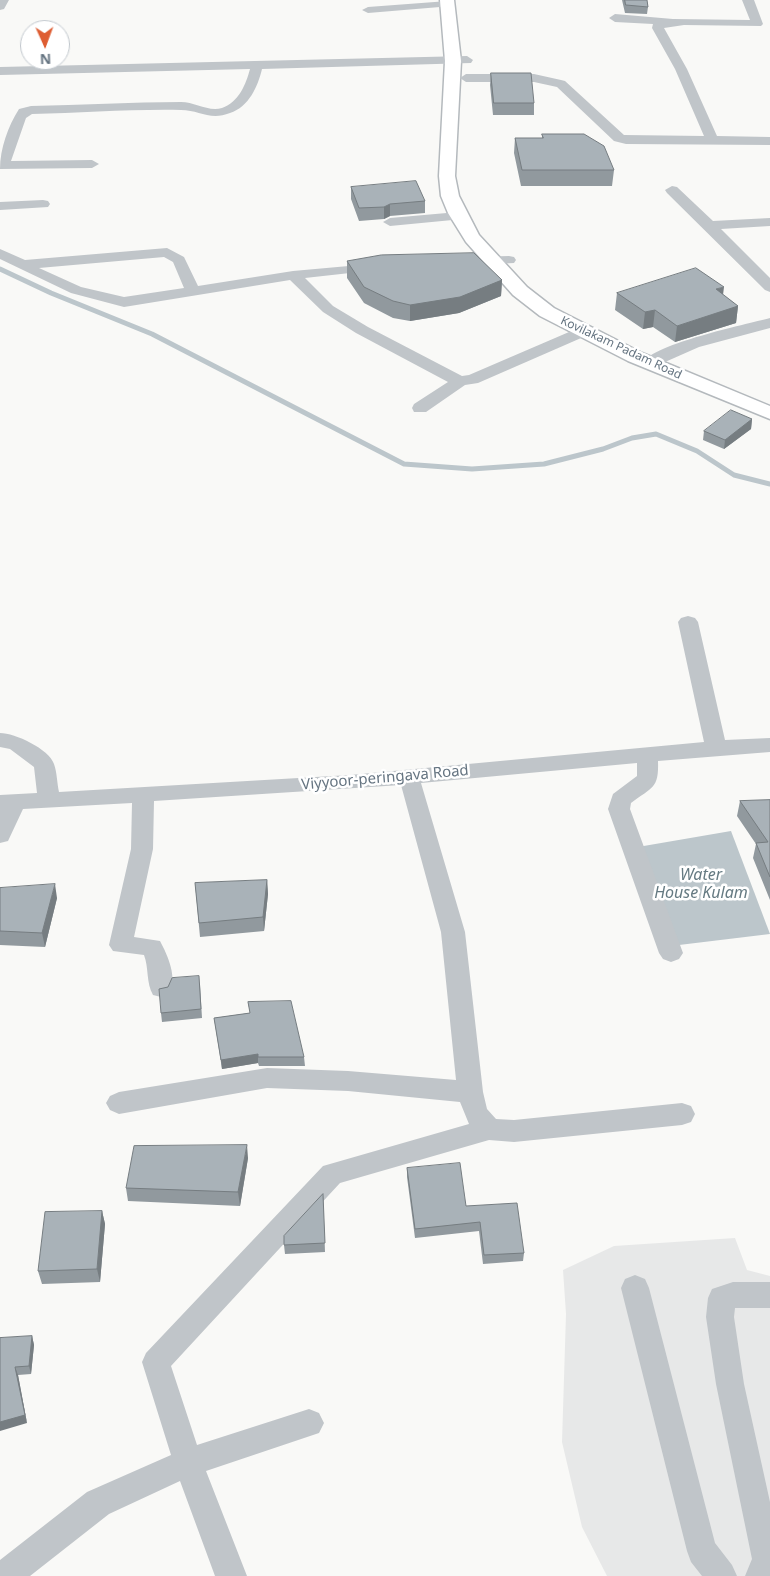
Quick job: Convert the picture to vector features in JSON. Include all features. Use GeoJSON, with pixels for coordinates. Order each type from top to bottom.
{"type":"FeatureCollection","features":[{"type":"Feature","properties":{"kind":"main road","name":"Kovilakam Padam Road"},"geometry":{"type":"LineString","coordinates":[[452,2],[462,66],[464,194],[473,213],[509,260],[544,296],[570,312],[656,360],[770,413]]}},
{"type":"Feature","properties":{"kind":"main road","name":"Kovilakam Padam Road"},"geometry":{"type":"LineString","coordinates":[[462,66],[447,176],[450,196],[458,216],[472,238],[491,260],[520,291],[547,312],[582,332],[770,400]]}},
{"type":"Feature","properties":{"kind":"street"},"geometry":{"type":"LineString","coordinates":[[0,7],[3,0]]}},
{"type":"Feature","properties":{"kind":"street"},"geometry":{"type":"LineString","coordinates":[[748,0],[764,25]]}},
{"type":"Feature","properties":{"kind":"street"},"geometry":{"type":"LineString","coordinates":[[368,10],[452,2]]}},
{"type":"Feature","properties":{"kind":"street"},"geometry":{"type":"LineString","coordinates":[[615,18],[764,25]]}},
{"type":"Feature","properties":{"kind":"street"},"geometry":{"type":"LineString","coordinates":[[669,21],[658,24],[658,28],[681,70],[712,140]]}},
{"type":"Feature","properties":{"kind":"street"},"geometry":{"type":"LineString","coordinates":[[92,164],[2,165],[24,112],[31,110],[182,106],[206,112],[228,111],[238,105],[248,94],[256,65]]}},
{"type":"Feature","properties":{"kind":"street"},"geometry":{"type":"LineString","coordinates":[[0,71],[256,65],[462,66],[561,84],[619,138],[626,140],[770,141]]}},
{"type":"Feature","properties":{"kind":"street"},"geometry":{"type":"LineString","coordinates":[[672,190],[770,287]]}},
{"type":"Feature","properties":{"kind":"street"},"geometry":{"type":"LineString","coordinates":[[0,206],[43,204]]}},
{"type":"Feature","properties":{"kind":"street"},"geometry":{"type":"LineString","coordinates":[[390,222],[458,216]]}},
{"type":"Feature","properties":{"kind":"street"},"geometry":{"type":"LineString","coordinates":[[709,225],[770,222]]}},
{"type":"Feature","properties":{"kind":"street"},"geometry":{"type":"LineString","coordinates":[[23,265],[167,252],[179,260],[193,291]]}},
{"type":"Feature","properties":{"kind":"street"},"geometry":{"type":"LineString","coordinates":[[0,253],[44,276],[106,300],[133,301],[293,275],[387,266]]}},
{"type":"Feature","properties":{"kind":"street"},"geometry":{"type":"LineString","coordinates":[[462,262],[509,260]]}},
{"type":"Feature","properties":{"kind":"street"},"geometry":{"type":"LineString","coordinates":[[293,275],[328,309],[353,325],[418,361],[460,381]]}},
{"type":"Feature","properties":{"kind":"street"},"geometry":{"type":"LineString","coordinates":[[656,360],[770,323]]}},
{"type":"Feature","properties":{"kind":"street"},"geometry":{"type":"LineString","coordinates":[[420,408],[460,381],[472,380],[582,332]]}},
{"type":"Feature","properties":{"kind":"street"},"geometry":{"type":"LineString","coordinates":[[688,622],[716,748]]}},
{"type":"Feature","properties":{"kind":"street"},"geometry":{"type":"LineString","coordinates":[[0,740],[22,747],[44,764],[49,800]]}},
{"type":"Feature","properties":{"kind":"street","name":"Viyyoor-peringava Road"},"geometry":{"type":"LineString","coordinates":[[8,803],[409,777],[716,748],[770,745]]}},
{"type":"Feature","properties":{"kind":"street"},"geometry":{"type":"LineString","coordinates":[[646,756],[648,779],[621,799],[619,809],[671,953]]}},
{"type":"Feature","properties":{"kind":"street"},"geometry":{"type":"LineString","coordinates":[[409,777],[453,932],[470,1092],[476,1114],[489,1129]]}},
{"type":"Feature","properties":{"kind":"street"},"geometry":{"type":"LineString","coordinates":[[143,795],[142,849],[120,945],[152,947],[159,965],[161,988]]}},
{"type":"Feature","properties":{"kind":"street"},"geometry":{"type":"LineString","coordinates":[[0,836],[8,803]]}},
{"type":"Feature","properties":{"kind":"street"},"geometry":{"type":"LineString","coordinates":[[119,1103],[267,1078],[348,1081],[470,1092]]}},
{"type":"Feature","properties":{"kind":"street"},"geometry":{"type":"LineString","coordinates":[[231,1576],[188,1462],[156,1362],[332,1174],[489,1129],[514,1131],[682,1114]]}},
{"type":"Feature","properties":{"kind":"street"},"geometry":{"type":"LineString","coordinates":[[635,1288],[702,1551],[721,1576]]}},
{"type":"Feature","properties":{"kind":"street"},"geometry":{"type":"LineString","coordinates":[[760,1576],[767,1559],[730,1384],[720,1317],[722,1298],[733,1295],[770,1295]]}},
{"type":"Feature","properties":{"kind":"street"},"geometry":{"type":"LineString","coordinates":[[5,1576],[98,1503],[188,1462],[309,1423]]}},
{"type":"Feature","properties":{"kind":"shaded area"},"geometry":{"type":"Polygon","coordinates":[[[735,1238],[747,1270],[770,1276],[770,1576],[607,1576],[582,1527],[562,1442],[566,1314],[563,1270],[614,1246],[735,1238]]]}},
{"type":"Feature","properties":{"kind":"water","name":"Water House Kulam"},"geometry":{"type":"Polygon","coordinates":[[[731,831],[770,934],[679,945],[632,848],[731,831]]]}},
{"type":"Feature","properties":{"kind":"building"},"geometry":{"type":"Polygon","coordinates":[[[625,0],[647,0],[648,7],[626,5],[625,0]]]}},
{"type":"Feature","properties":{"kind":"building"},"geometry":{"type":"Polygon","coordinates":[[[491,73],[531,73],[534,103],[494,103],[491,73]]]}},
{"type":"Feature","properties":{"kind":"building"},"geometry":{"type":"Polygon","coordinates":[[[542,134],[584,134],[604,146],[614,170],[522,170],[515,138],[543,138],[542,134]]]}},
{"type":"Feature","properties":{"kind":"building"},"geometry":{"type":"Polygon","coordinates":[[[416,181],[425,201],[390,204],[384,207],[359,208],[351,187],[416,181]]]}},
{"type":"Feature","properties":{"kind":"building"},"geometry":{"type":"Polygon","coordinates":[[[474,253],[502,280],[460,297],[410,305],[393,301],[364,287],[347,261],[381,255],[474,253]]]}},
{"type":"Feature","properties":{"kind":"building"},"geometry":{"type":"Polygon","coordinates":[[[696,268],[724,287],[716,289],[738,306],[677,326],[655,310],[645,312],[617,293],[696,268]]]}},
{"type":"Feature","properties":{"kind":"building"},"geometry":{"type":"Polygon","coordinates":[[[731,410],[752,419],[725,440],[704,431],[731,410]]]}},
{"type":"Feature","properties":{"kind":"building"},"geometry":{"type":"Polygon","coordinates":[[[770,800],[770,877],[756,843],[768,842],[740,801],[770,800]]]}},
{"type":"Feature","properties":{"kind":"building"},"geometry":{"type":"Polygon","coordinates":[[[267,880],[263,917],[199,923],[195,883],[267,880]]]}},
{"type":"Feature","properties":{"kind":"building"},"geometry":{"type":"Polygon","coordinates":[[[55,884],[42,933],[0,931],[0,888],[55,884]]]}},
{"type":"Feature","properties":{"kind":"building"},"geometry":{"type":"Polygon","coordinates":[[[199,976],[201,1009],[161,1013],[159,989],[168,987],[172,978],[199,976]]]}},
{"type":"Feature","properties":{"kind":"building"},"geometry":{"type":"Polygon","coordinates":[[[291,1001],[304,1057],[258,1057],[258,1054],[221,1060],[214,1018],[250,1013],[248,1002],[291,1001]]]}},
{"type":"Feature","properties":{"kind":"building"},"geometry":{"type":"Polygon","coordinates":[[[247,1145],[238,1192],[126,1188],[134,1146],[247,1145]]]}},
{"type":"Feature","properties":{"kind":"building"},"geometry":{"type":"Polygon","coordinates":[[[460,1163],[466,1206],[517,1203],[524,1253],[484,1255],[480,1222],[415,1229],[407,1168],[460,1163]]]}},
{"type":"Feature","properties":{"kind":"building"},"geometry":{"type":"Polygon","coordinates":[[[323,1194],[325,1243],[284,1245],[284,1236],[323,1194]]]}},
{"type":"Feature","properties":{"kind":"building"},"geometry":{"type":"Polygon","coordinates":[[[102,1211],[97,1269],[38,1271],[45,1212],[102,1211]]]}},
{"type":"Feature","properties":{"kind":"building"},"geometry":{"type":"Polygon","coordinates":[[[32,1336],[29,1366],[15,1367],[25,1415],[0,1422],[0,1338],[32,1336]]]}},
{"type":"Feature","properties":{"kind":"waterway"},"geometry":{"type":"LineString","coordinates":[[0,269],[51,293],[152,334],[404,464],[472,469],[544,464],[603,449],[632,438],[656,434],[697,451],[734,475],[770,484]]}}]}
